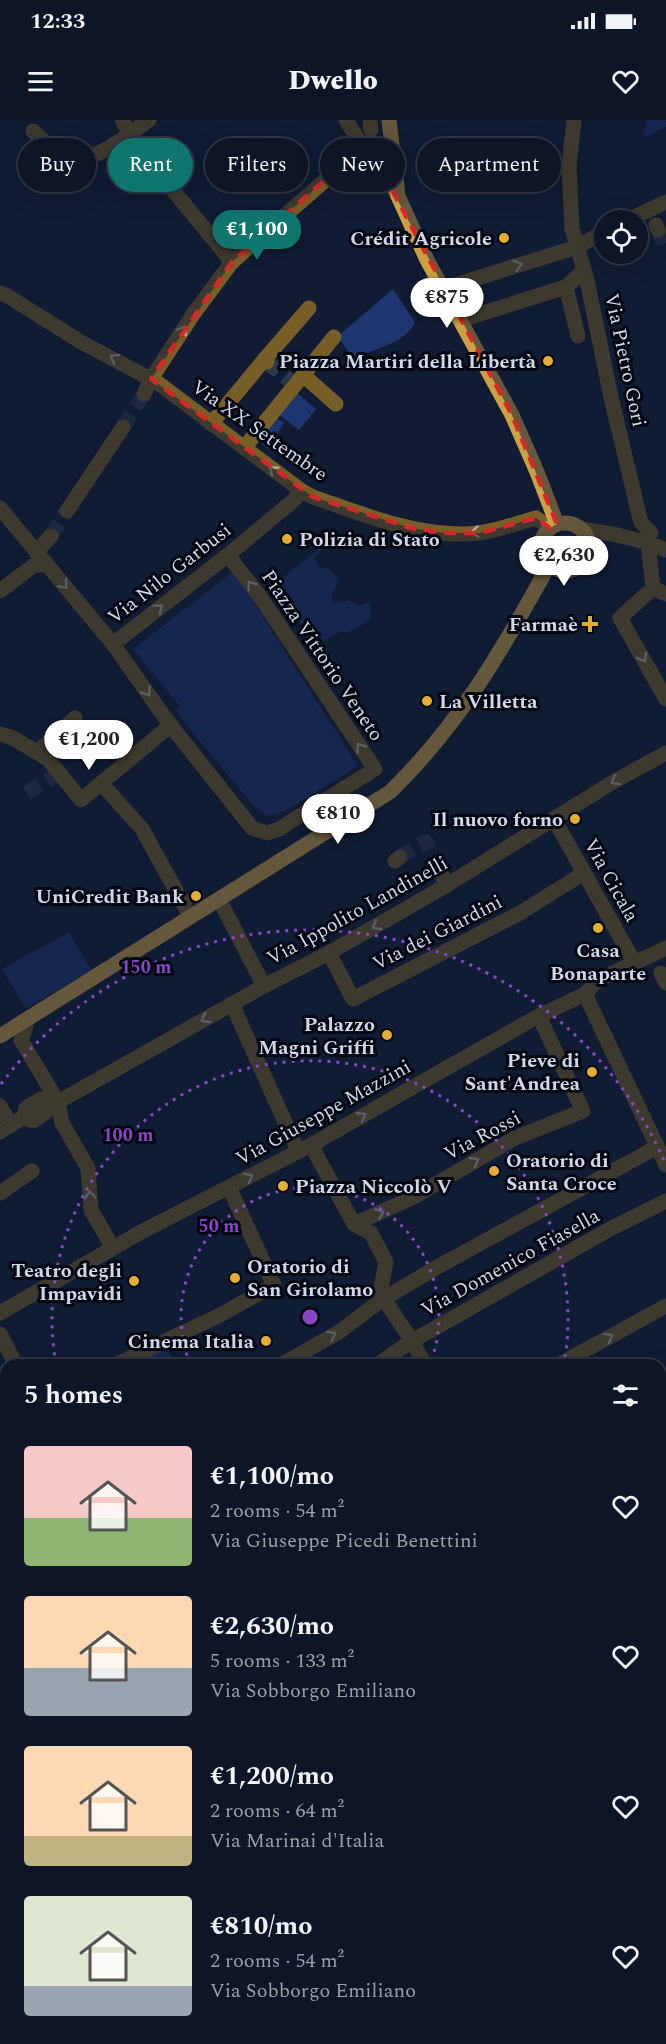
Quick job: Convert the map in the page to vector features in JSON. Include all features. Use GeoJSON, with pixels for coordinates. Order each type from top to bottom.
{"type":"FeatureCollection","features":[{"type":"Feature","properties":{"kind":"main road"},"geometry":{"type":"LineString","coordinates":[[389,120],[398,196],[442,289],[512,415],[537,472],[553,526]]}},
{"type":"Feature","properties":{"kind":"main road"},"geometry":{"type":"LineString","coordinates":[[565,523],[580,529],[585,534],[589,546],[581,564],[561,571],[549,565],[541,550],[544,534],[553,526],[565,523]]}},
{"type":"Feature","properties":{"kind":"main road"},"geometry":{"type":"LineString","coordinates":[[1,1034],[25,1023],[390,792],[421,762],[467,701],[495,661],[549,565]]}},
{"type":"Feature","properties":{"kind":"street"},"geometry":{"type":"LineString","coordinates":[[122,120],[128,135],[232,262]]}},
{"type":"Feature","properties":{"kind":"street"},"geometry":{"type":"LineString","coordinates":[[33,131],[72,162],[84,160],[149,120]]}},
{"type":"Feature","properties":{"kind":"street"},"geometry":{"type":"LineString","coordinates":[[346,120],[357,138]]}},
{"type":"Feature","properties":{"kind":"street","name":"Via Pietro Gori"},"geometry":{"type":"LineString","coordinates":[[574,120],[569,166],[572,229],[589,286],[611,397],[639,515],[650,538]]}},
{"type":"Feature","properties":{"kind":"street"},"geometry":{"type":"LineString","coordinates":[[144,394],[151,379],[194,313],[232,262],[320,184]]}},
{"type":"Feature","properties":{"kind":"street"},"geometry":{"type":"LineString","coordinates":[[395,192],[398,196]]}},
{"type":"Feature","properties":{"kind":"street"},"geometry":{"type":"LineString","coordinates":[[648,211],[666,202]]}},
{"type":"Feature","properties":{"kind":"street"},"geometry":{"type":"LineString","coordinates":[[442,289],[577,247],[594,238]]}},
{"type":"Feature","properties":{"kind":"street"},"geometry":{"type":"LineString","coordinates":[[461,320],[566,287],[580,273],[583,266]]}},
{"type":"Feature","properties":{"kind":"street"},"geometry":{"type":"LineString","coordinates":[[566,287],[578,336]]}},
{"type":"Feature","properties":{"kind":"street","name":"Via XX Settembre"},"geometry":{"type":"LineString","coordinates":[[0,293],[81,342],[151,379],[302,491],[382,520],[411,528],[445,533],[480,533],[536,518],[553,526]]}},
{"type":"Feature","properties":{"kind":"street"},"geometry":{"type":"LineString","coordinates":[[211,424],[309,308]]}},
{"type":"Feature","properties":{"kind":"street"},"geometry":{"type":"LineString","coordinates":[[244,448],[296,380],[333,337]]}},
{"type":"Feature","properties":{"kind":"street"},"geometry":{"type":"LineString","coordinates":[[296,380],[336,404]]}},
{"type":"Feature","properties":{"kind":"street"},"geometry":{"type":"LineString","coordinates":[[67,511],[123,427]]}},
{"type":"Feature","properties":{"kind":"street","name":"Via Nilo Garbusi"},"geometry":{"type":"LineString","coordinates":[[0,508],[113,644],[228,555],[302,491]]}},
{"type":"Feature","properties":{"kind":"street"},"geometry":{"type":"LineString","coordinates":[[580,529],[650,538],[666,550]]}},
{"type":"Feature","properties":{"kind":"street"},"geometry":{"type":"LineString","coordinates":[[0,591],[41,558],[51,536]]}},
{"type":"Feature","properties":{"kind":"street"},"geometry":{"type":"LineString","coordinates":[[650,538],[660,591],[620,618],[665,696]]}},
{"type":"Feature","properties":{"kind":"street","name":"Piazza Vittorio Veneto"},"geometry":{"type":"LineString","coordinates":[[113,644],[171,725],[252,828],[267,833],[279,829],[375,769],[261,598],[228,555]]}},
{"type":"Feature","properties":{"kind":"street"},"geometry":{"type":"LineString","coordinates":[[37,752],[75,718]]}},
{"type":"Feature","properties":{"kind":"street"},"geometry":{"type":"LineString","coordinates":[[0,734],[13,738],[48,759],[57,776],[81,800],[171,725]]}},
{"type":"Feature","properties":{"kind":"street","name":"Via Ippolito Landinelli"},"geometry":{"type":"LineString","coordinates":[[15,1121],[41,1100],[56,1101],[264,986],[329,953],[395,907],[447,885],[613,782],[666,753]]}},
{"type":"Feature","properties":{"kind":"street"},"geometry":{"type":"LineString","coordinates":[[101,783],[142,828],[189,914]]}},
{"type":"Feature","properties":{"kind":"street","name":"Via Cicala"},"geometry":{"type":"LineString","coordinates":[[554,819],[634,962]]}},
{"type":"Feature","properties":{"kind":"street"},"geometry":{"type":"LineString","coordinates":[[438,868],[447,885]]}},
{"type":"Feature","properties":{"kind":"street","name":"Via dei Giardini"},"geometry":{"type":"LineString","coordinates":[[329,953],[352,999],[520,913],[584,873]]}},
{"type":"Feature","properties":{"kind":"street"},"geometry":{"type":"LineString","coordinates":[[224,909],[264,986]]}},
{"type":"Feature","properties":{"kind":"street","name":"Via Giuseppe Mazzini"},"geometry":{"type":"LineString","coordinates":[[0,1313],[113,1248],[304,1148],[539,1016],[585,993],[598,980],[634,962],[658,967],[666,948]]}},
{"type":"Feature","properties":{"kind":"street"},"geometry":{"type":"LineString","coordinates":[[585,993],[666,1165]]}},
{"type":"Feature","properties":{"kind":"street"},"geometry":{"type":"LineString","coordinates":[[232,1004],[304,1148],[353,1223],[371,1233],[386,1262],[380,1293],[422,1359]]}},
{"type":"Feature","properties":{"kind":"street","name":"Via Rossi"},"geometry":{"type":"LineString","coordinates":[[353,1223],[405,1201],[515,1138],[583,1111],[539,1016]]}},
{"type":"Feature","properties":{"kind":"street"},"geometry":{"type":"LineString","coordinates":[[25,1023],[56,1101],[62,1123],[88,1168],[91,1210],[113,1248]]}},
{"type":"Feature","properties":{"kind":"street"},"geometry":{"type":"LineString","coordinates":[[0,1106],[15,1121]]}},
{"type":"Feature","properties":{"kind":"street"},"geometry":{"type":"LineString","coordinates":[[292,1359],[339,1332],[383,1299],[657,1147]]}},
{"type":"Feature","properties":{"kind":"street"},"geometry":{"type":"LineString","coordinates":[[0,1193],[32,1171]]}},
{"type":"Feature","properties":{"kind":"street"},"geometry":{"type":"LineString","coordinates":[[128,1359],[220,1315],[274,1285],[229,1187]]}},
{"type":"Feature","properties":{"kind":"street","name":"Via Domenico Fiasella"},"geometry":{"type":"LineString","coordinates":[[385,1359],[412,1341],[610,1229],[666,1201]]}},
{"type":"Feature","properties":{"kind":"street"},"geometry":{"type":"LineString","coordinates":[[569,1359],[666,1306]]}},
{"type":"Feature","properties":{"kind":"street"},"geometry":{"type":"LineString","coordinates":[[0,1334],[13,1359]]}},
{"type":"Feature","properties":{"kind":"highlighted area"},"geometry":{"type":"Polygon","coordinates":[[[366,162],[382,171],[512,415],[557,524],[550,528],[536,518],[480,533],[445,533],[411,528],[313,497],[151,379],[232,262],[334,172],[366,162]]]}},
{"type":"Feature","properties":{"kind":"shaded area"},"geometry":{"type":"Polygon","coordinates":[[[647,120],[666,120],[666,127],[643,138],[647,120]]]}},
{"type":"Feature","properties":{"kind":"shaded area"},"geometry":{"type":"Polygon","coordinates":[[[393,289],[415,322],[411,329],[397,341],[352,358],[338,336],[393,289]]]}},
{"type":"Feature","properties":{"kind":"shaded area"},"geometry":{"type":"Polygon","coordinates":[[[296,392],[316,409],[299,430],[278,414],[296,392]]]}},
{"type":"Feature","properties":{"kind":"shaded area"},"geometry":{"type":"Polygon","coordinates":[[[276,418],[284,423],[268,449],[259,441],[276,418]]]}},
{"type":"Feature","properties":{"kind":"shaded area"},"geometry":{"type":"Polygon","coordinates":[[[565,534],[574,538],[578,547],[574,556],[565,560],[556,556],[552,547],[556,538],[565,534]]]}},
{"type":"Feature","properties":{"kind":"shaded area"},"geometry":{"type":"Polygon","coordinates":[[[333,537],[314,559],[320,568],[327,567],[339,578],[331,598],[335,603],[350,600],[357,606],[370,602],[370,620],[349,632],[339,632],[315,646],[276,583],[333,537]]]}},
{"type":"Feature","properties":{"kind":"shaded area"},"geometry":{"type":"Polygon","coordinates":[[[234,571],[358,766],[285,811],[268,816],[251,803],[182,719],[176,711],[180,706],[133,649],[234,571]]]}},
{"type":"Feature","properties":{"kind":"shaded area"},"geometry":{"type":"Polygon","coordinates":[[[69,932],[91,970],[26,1008],[2,969],[69,932]]]}},
{"type":"Feature","properties":{"kind":"shaded area"},"geometry":{"type":"Polygon","coordinates":[[[166,1345],[172,1359],[138,1359],[166,1345]]]}},
{"type":"Feature","properties":{"kind":"tunnel"},"geometry":{"type":"LineString","coordinates":[[658,230],[666,248]]}},
{"type":"Feature","properties":{"kind":"tunnel"},"geometry":{"type":"LineString","coordinates":[[267,362],[289,380]]}},
{"type":"Feature","properties":{"kind":"tunnel"},"geometry":{"type":"LineString","coordinates":[[123,427],[144,394]]}},
{"type":"Feature","properties":{"kind":"tunnel"},"geometry":{"type":"LineString","coordinates":[[51,536],[67,511]]}},
{"type":"Feature","properties":{"kind":"tunnel"},"geometry":{"type":"LineString","coordinates":[[27,793],[53,777]]}},
{"type":"Feature","properties":{"kind":"tunnel"},"geometry":{"type":"LineString","coordinates":[[400,857],[426,842],[438,868]]}},
{"type":"Feature","properties":{"kind":"place","name":"Crédit Agricole"},"geometry":{"type":"Point","coordinates":[504,238]}},
{"type":"Feature","properties":{"kind":"place","name":"Piazza Martiri della Libertà"},"geometry":{"type":"Point","coordinates":[548,361]}},
{"type":"Feature","properties":{"kind":"place","name":"Polizia di Stato"},"geometry":{"type":"Point","coordinates":[287,539]}},
{"type":"Feature","properties":{"kind":"place","name":"Farmaè"},"geometry":{"type":"Point","coordinates":[590,624]}},
{"type":"Feature","properties":{"kind":"place","name":"La Villetta"},"geometry":{"type":"Point","coordinates":[427,701]}},
{"type":"Feature","properties":{"kind":"place","name":"Il nuovo forno"},"geometry":{"type":"Point","coordinates":[575,819]}},
{"type":"Feature","properties":{"kind":"place","name":"UniCredit Bank"},"geometry":{"type":"Point","coordinates":[196,896]}},
{"type":"Feature","properties":{"kind":"place","name":"Casa Bonaparte"},"geometry":{"type":"Point","coordinates":[598,928]}},
{"type":"Feature","properties":{"kind":"place","name":"Palazzo Magni Griffi"},"geometry":{"type":"Point","coordinates":[387,1035]}},
{"type":"Feature","properties":{"kind":"place","name":"Pieve di Sant'Andrea"},"geometry":{"type":"Point","coordinates":[592,1072]}},
{"type":"Feature","properties":{"kind":"place","name":"Oratorio di Santa Croce"},"geometry":{"type":"Point","coordinates":[494,1171]}},
{"type":"Feature","properties":{"kind":"place","name":"Piazza Niccolò V"},"geometry":{"type":"Point","coordinates":[283,1186]}},
{"type":"Feature","properties":{"kind":"place","name":"Oratorio di San Girolamo"},"geometry":{"type":"Point","coordinates":[235,1278]}},
{"type":"Feature","properties":{"kind":"place","name":"Teatro degli Impavidi"},"geometry":{"type":"Point","coordinates":[134,1281]}},
{"type":"Feature","properties":{"kind":"place","name":"Cinema Italia"},"geometry":{"type":"Point","coordinates":[266,1341]}}]}
